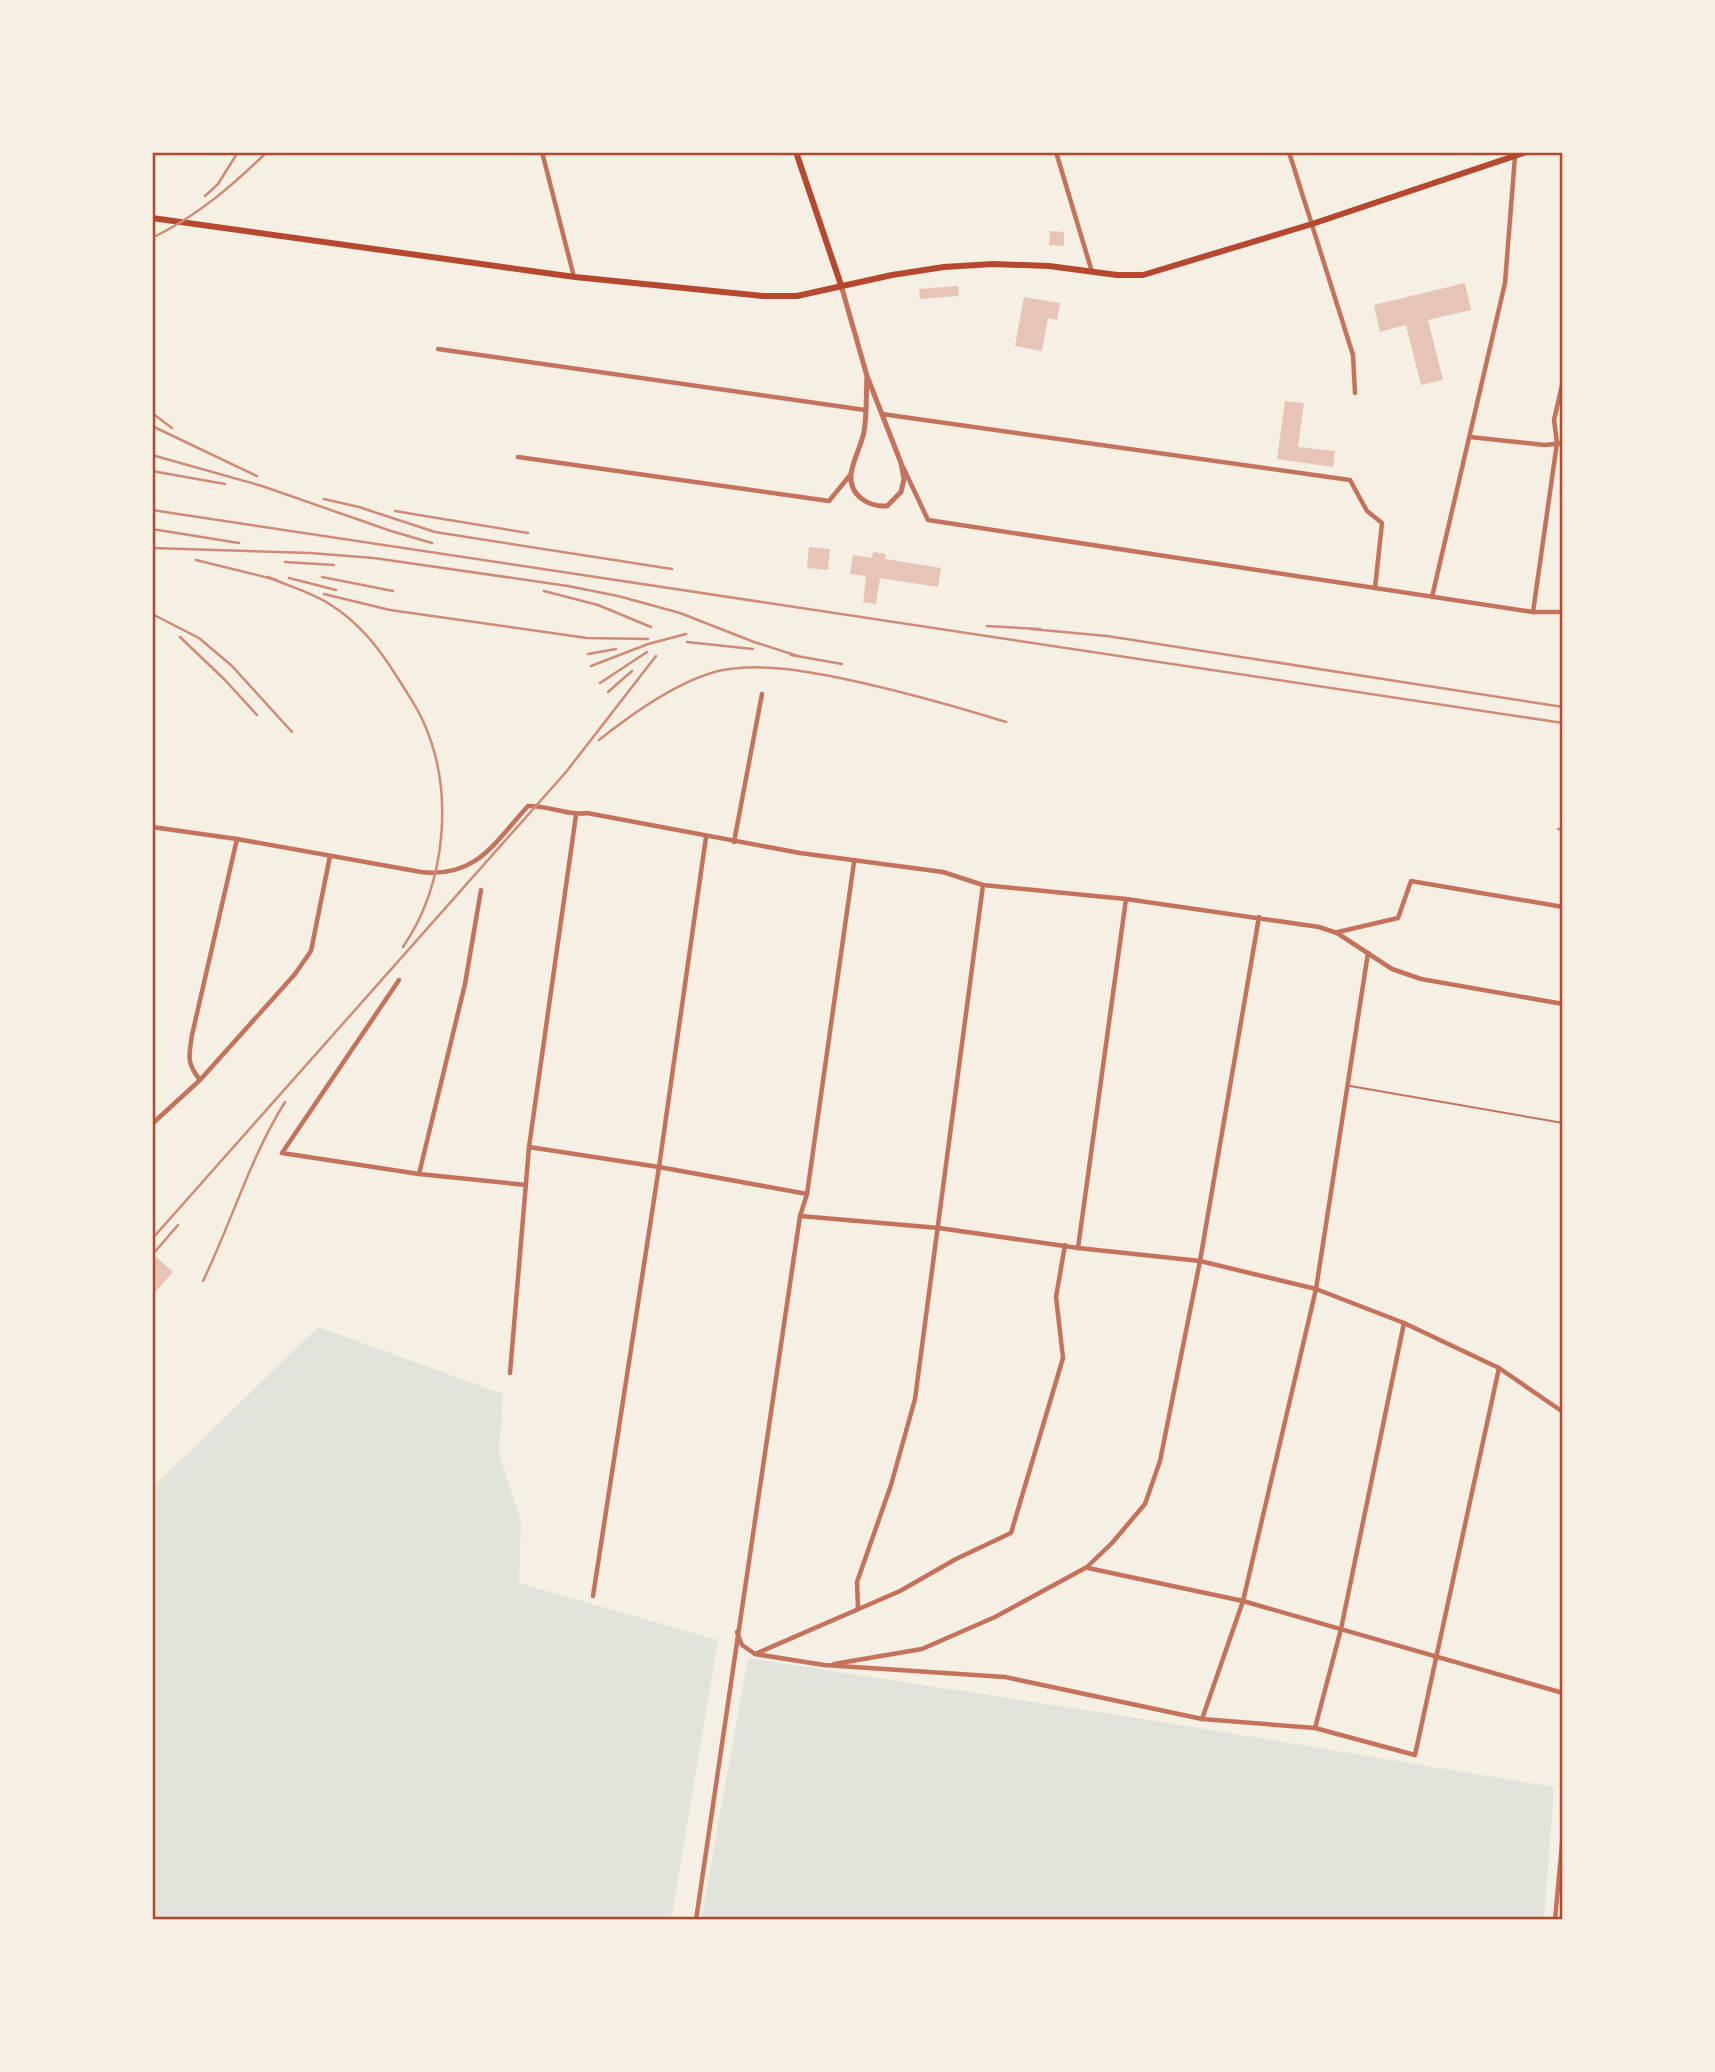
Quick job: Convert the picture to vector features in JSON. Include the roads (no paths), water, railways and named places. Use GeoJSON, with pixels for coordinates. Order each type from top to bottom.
{"type":"FeatureCollection","features":[{"type":"Feature","properties":{"kind":"main road"},"geometry":{"type":"LineString","coordinates":[[796,152],[841,285]]}},
{"type":"Feature","properties":{"kind":"main road"},"geometry":{"type":"LineString","coordinates":[[152,218],[575,277],[762,296],[797,296],[841,285],[944,267],[993,264],[1049,266],[1092,273],[1143,275],[1312,224],[1526,152]]}},
{"type":"Feature","properties":{"kind":"street"},"geometry":{"type":"LineString","coordinates":[[542,152],[575,277]]}},
{"type":"Feature","properties":{"kind":"street"},"geometry":{"type":"LineString","coordinates":[[1056,152],[1092,273]]}},
{"type":"Feature","properties":{"kind":"street"},"geometry":{"type":"LineString","coordinates":[[1289,152],[1353,355],[1355,393]]}},
{"type":"Feature","properties":{"kind":"street"},"geometry":{"type":"LineString","coordinates":[[1432,597],[1506,283],[1515,156]]}},
{"type":"Feature","properties":{"kind":"street"},"geometry":{"type":"LineString","coordinates":[[841,285],[867,376],[901,463],[928,520],[1533,612],[1563,612]]}},
{"type":"Feature","properties":{"kind":"street"},"geometry":{"type":"LineString","coordinates":[[438,349],[865,410]]}},
{"type":"Feature","properties":{"kind":"street"},"geometry":{"type":"LineString","coordinates":[[518,457],[829,501],[851,474],[864,432],[867,376]]}},
{"type":"Feature","properties":{"kind":"street"},"geometry":{"type":"LineString","coordinates":[[1533,612],[1560,443],[1554,420],[1563,381]]}},
{"type":"Feature","properties":{"kind":"street"},"geometry":{"type":"LineString","coordinates":[[882,414],[1350,480],[1367,511],[1382,523],[1376,588]]}},
{"type":"Feature","properties":{"kind":"street"},"geometry":{"type":"LineString","coordinates":[[1471,437],[1545,445],[1560,443]]}},
{"type":"Feature","properties":{"kind":"street"},"geometry":{"type":"LineString","coordinates":[[851,474],[853,486],[861,499],[874,506],[887,506],[901,492],[904,479],[901,463]]}},
{"type":"Feature","properties":{"kind":"street"},"geometry":{"type":"LineString","coordinates":[[734,842],[762,694]]}},
{"type":"Feature","properties":{"kind":"street"},"geometry":{"type":"LineString","coordinates":[[152,827],[237,839],[421,872],[452,872],[464,869],[477,860],[528,806],[536,806],[854,862],[943,873],[983,886],[1126,899],[1319,927],[1337,933],[1392,969],[1421,979],[1563,1004]]}},
{"type":"Feature","properties":{"kind":"street"},"geometry":{"type":"LineString","coordinates":[[510,1373],[529,1147],[576,815]]}},
{"type":"Feature","properties":{"kind":"street"},"geometry":{"type":"LineString","coordinates":[[593,1596],[659,1167],[706,837]]}},
{"type":"Feature","properties":{"kind":"street"},"geometry":{"type":"LineString","coordinates":[[200,1080],[190,1068],[188,1060],[237,839]]}},
{"type":"Feature","properties":{"kind":"street"},"geometry":{"type":"LineString","coordinates":[[152,1124],[200,1080],[295,974],[311,951],[330,856]]}},
{"type":"Feature","properties":{"kind":"street"},"geometry":{"type":"LineString","coordinates":[[696,1920],[800,1216],[807,1194],[854,862]]}},
{"type":"Feature","properties":{"kind":"street"},"geometry":{"type":"LineString","coordinates":[[1337,933],[1398,918],[1411,881],[1563,906]]}},
{"type":"Feature","properties":{"kind":"street"},"geometry":{"type":"LineString","coordinates":[[858,1608],[858,1582],[891,1485],[915,1399],[983,886]]}},
{"type":"Feature","properties":{"kind":"street"},"geometry":{"type":"LineString","coordinates":[[419,1174],[465,984],[481,890]]}},
{"type":"Feature","properties":{"kind":"street"},"geometry":{"type":"LineString","coordinates":[[1078,1248],[1126,899]]}},
{"type":"Feature","properties":{"kind":"street"},"geometry":{"type":"LineString","coordinates":[[824,1665],[922,1649],[995,1617],[1087,1567],[1112,1543],[1145,1504],[1160,1461],[1200,1261],[1259,917]]}},
{"type":"Feature","properties":{"kind":"street"},"geometry":{"type":"LineString","coordinates":[[1202,1719],[1243,1601],[1316,1289],[1368,953]]}},
{"type":"Feature","properties":{"kind":"street"},"geometry":{"type":"LineString","coordinates":[[399,980],[282,1153],[419,1174],[526,1185]]}},
{"type":"Feature","properties":{"kind":"street"},"geometry":{"type":"LineString","coordinates":[[529,1147],[807,1194]]}},
{"type":"Feature","properties":{"kind":"street"},"geometry":{"type":"LineString","coordinates":[[800,1216],[939,1228],[1078,1248],[1200,1261],[1316,1289],[1404,1323],[1499,1368],[1563,1412]]}},
{"type":"Feature","properties":{"kind":"street"},"geometry":{"type":"LineString","coordinates":[[755,1654],[900,1591],[956,1559],[1011,1533],[1063,1358],[1056,1297],[1065,1245]]}},
{"type":"Feature","properties":{"kind":"street"},"geometry":{"type":"LineString","coordinates":[[1315,1728],[1341,1629],[1404,1323]]}},
{"type":"Feature","properties":{"kind":"street"},"geometry":{"type":"LineString","coordinates":[[737,1632],[742,1645],[755,1654],[824,1665],[1005,1677],[1202,1719],[1315,1728],[1415,1755],[1499,1368]]}},
{"type":"Feature","properties":{"kind":"street"},"geometry":{"type":"LineString","coordinates":[[1087,1567],[1243,1601],[1563,1693]]}},
{"type":"Feature","properties":{"kind":"street"},"geometry":{"type":"LineString","coordinates":[[1555,1920],[1563,1833]]}},
{"type":"Feature","properties":{"kind":"lane"},"geometry":{"type":"LineString","coordinates":[[1347,1086],[1563,1123]]}},
{"type":"Feature","properties":{"kind":"railway"},"geometry":{"type":"LineString","coordinates":[[205,196],[218,184],[238,152]]}},
{"type":"Feature","properties":{"kind":"railway"},"geometry":{"type":"LineString","coordinates":[[152,238],[213,200],[267,152]]}},
{"type":"Feature","properties":{"kind":"railway"},"geometry":{"type":"LineString","coordinates":[[152,413],[172,428]]}},
{"type":"Feature","properties":{"kind":"railway"},"geometry":{"type":"LineString","coordinates":[[152,426],[257,476]]}},
{"type":"Feature","properties":{"kind":"railway"},"geometry":{"type":"LineString","coordinates":[[152,455],[262,486],[432,543]]}},
{"type":"Feature","properties":{"kind":"railway"},"geometry":{"type":"LineString","coordinates":[[152,471],[225,484]]}},
{"type":"Feature","properties":{"kind":"railway"},"geometry":{"type":"LineString","coordinates":[[324,499],[359,507],[435,532],[672,569]]}},
{"type":"Feature","properties":{"kind":"railway"},"geometry":{"type":"LineString","coordinates":[[152,510],[1563,723]]}},
{"type":"Feature","properties":{"kind":"railway"},"geometry":{"type":"LineString","coordinates":[[395,511],[528,533]]}},
{"type":"Feature","properties":{"kind":"railway"},"geometry":{"type":"LineString","coordinates":[[152,529],[239,543]]}},
{"type":"Feature","properties":{"kind":"railway"},"geometry":{"type":"LineString","coordinates":[[152,548],[310,553],[374,558],[568,586],[680,613],[798,656]]}},
{"type":"Feature","properties":{"kind":"railway"},"geometry":{"type":"LineString","coordinates":[[196,560],[277,580]]}},
{"type":"Feature","properties":{"kind":"railway"},"geometry":{"type":"LineString","coordinates":[[285,562],[334,565]]}},
{"type":"Feature","properties":{"kind":"railway"},"geometry":{"type":"LineString","coordinates":[[268,577],[324,601],[361,629],[412,700],[433,748],[442,807],[437,866],[418,922],[403,947]]}},
{"type":"Feature","properties":{"kind":"railway"},"geometry":{"type":"LineString","coordinates":[[322,577],[393,591]]}},
{"type":"Feature","properties":{"kind":"railway"},"geometry":{"type":"LineString","coordinates":[[289,578],[336,590]]}},
{"type":"Feature","properties":{"kind":"railway"},"geometry":{"type":"LineString","coordinates":[[544,591],[598,605],[651,627]]}},
{"type":"Feature","properties":{"kind":"railway"},"geometry":{"type":"LineString","coordinates":[[324,594],[390,610],[587,638],[648,639]]}},
{"type":"Feature","properties":{"kind":"railway"},"geometry":{"type":"LineString","coordinates":[[152,614],[199,638],[232,666],[292,732]]}},
{"type":"Feature","properties":{"kind":"railway"},"geometry":{"type":"LineString","coordinates":[[987,626],[1040,629]]}},
{"type":"Feature","properties":{"kind":"railway"},"geometry":{"type":"LineString","coordinates":[[1031,629],[1107,636],[1563,707]]}},
{"type":"Feature","properties":{"kind":"railway"},"geometry":{"type":"LineString","coordinates":[[591,666],[648,644],[686,634]]}},
{"type":"Feature","properties":{"kind":"railway"},"geometry":{"type":"LineString","coordinates":[[180,637],[257,715]]}},
{"type":"Feature","properties":{"kind":"railway"},"geometry":{"type":"LineString","coordinates":[[687,642],[753,649]]}},
{"type":"Feature","properties":{"kind":"railway"},"geometry":{"type":"LineString","coordinates":[[588,654],[616,649]]}},
{"type":"Feature","properties":{"kind":"railway"},"geometry":{"type":"LineString","coordinates":[[600,683],[647,652]]}},
{"type":"Feature","properties":{"kind":"railway"},"geometry":{"type":"LineString","coordinates":[[791,655],[842,664]]}},
{"type":"Feature","properties":{"kind":"railway"},"geometry":{"type":"LineString","coordinates":[[152,1239],[566,772],[656,656]]}},
{"type":"Feature","properties":{"kind":"railway"},"geometry":{"type":"LineString","coordinates":[[599,740],[643,707],[677,687],[712,673],[757,667],[840,678],[924,698],[1006,722]]}},
{"type":"Feature","properties":{"kind":"railway"},"geometry":{"type":"LineString","coordinates":[[608,692],[632,671]]}},
{"type":"Feature","properties":{"kind":"railway"},"geometry":{"type":"LineString","coordinates":[[1558,829],[1563,830]]}},
{"type":"Feature","properties":{"kind":"railway"},"geometry":{"type":"LineString","coordinates":[[203,1281],[251,1167],[285,1102]]}},
{"type":"Feature","properties":{"kind":"railway"},"geometry":{"type":"LineString","coordinates":[[153,1254],[178,1225]]}}]}
